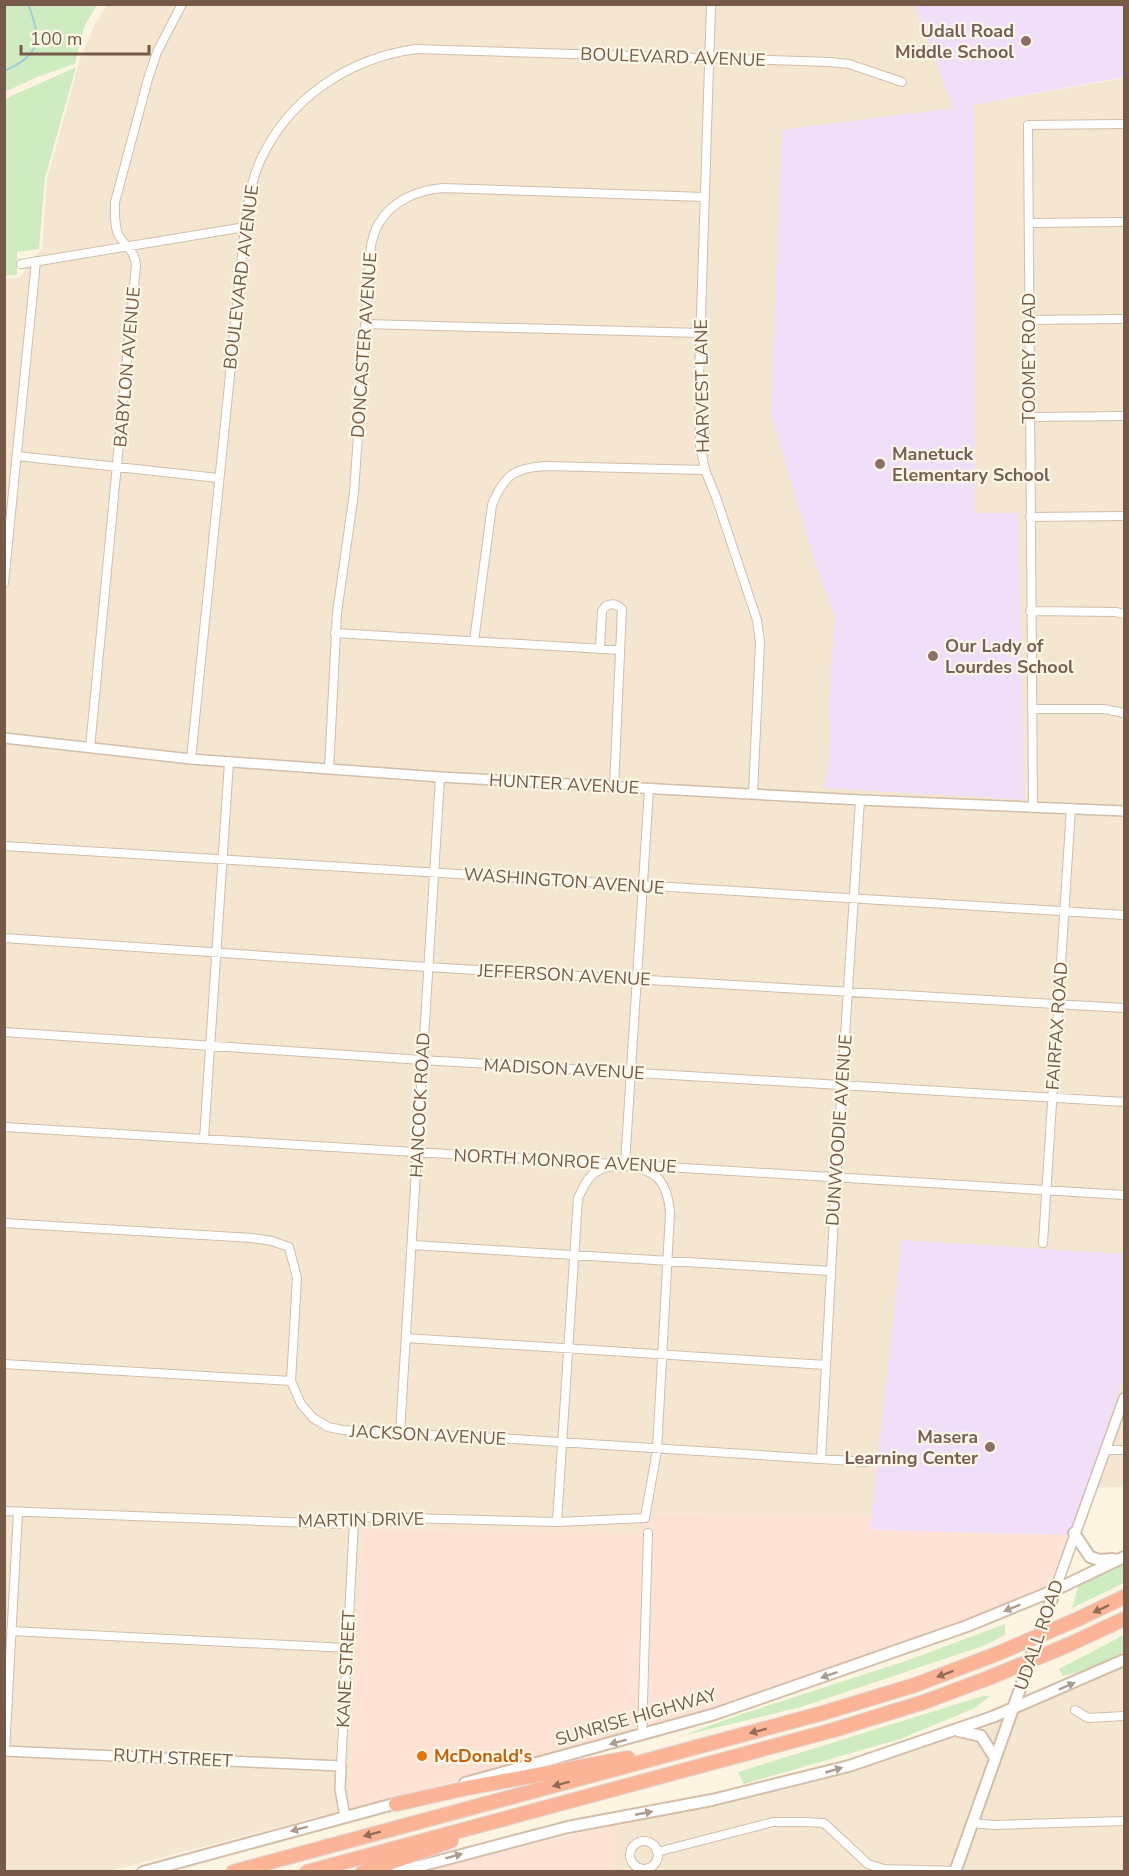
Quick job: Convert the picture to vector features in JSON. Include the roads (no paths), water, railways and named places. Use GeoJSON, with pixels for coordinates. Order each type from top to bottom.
{"type":"FeatureCollection","features":[{"type":"Feature","properties":{"kind":"highway"},"geometry":{"type":"LineString","coordinates":[[233,1872],[868,1700],[999,1653],[1125,1598]]}},
{"type":"Feature","properties":{"kind":"highway"},"geometry":{"type":"LineString","coordinates":[[307,1872],[837,1729],[914,1705],[991,1677],[1125,1619]]}},
{"type":"Feature","properties":{"kind":"highway"},"geometry":{"type":"LineString","coordinates":[[396,1804],[610,1761],[678,1752]]}},
{"type":"Feature","properties":{"kind":"highway"},"geometry":{"type":"LineString","coordinates":[[363,1872],[535,1810]]}},
{"type":"Feature","properties":{"kind":"main road"},"geometry":{"type":"LineString","coordinates":[[1074,1533],[1085,1553],[1092,1558],[1100,1560],[1124,1557]]}},
{"type":"Feature","properties":{"kind":"main road","name":"SUNRISE HIGHWAY"},"geometry":{"type":"LineString","coordinates":[[143,1872],[396,1804],[430,1792],[715,1714],[930,1640],[1055,1590],[1124,1557]]}},
{"type":"Feature","properties":{"kind":"main road","name":"UDALL ROAD"},"geometry":{"type":"LineString","coordinates":[[956,1871],[1055,1590]]}},
{"type":"Feature","properties":{"kind":"main road"},"geometry":{"type":"LineString","coordinates":[[397,1872],[560,1829],[712,1800],[873,1759],[1013,1709],[1125,1660]]}},
{"type":"Feature","properties":{"kind":"main road"},"geometry":{"type":"LineString","coordinates":[[956,1730],[981,1736],[995,1758]]}},
{"type":"Feature","properties":{"kind":"street","name":"BABYLON AVENUE"},"geometry":{"type":"LineString","coordinates":[[90,748],[136,265],[135,256],[119,235],[115,220],[115,202],[157,52],[182,4]]}},
{"type":"Feature","properties":{"kind":"street","name":"HARVEST LANE"},"geometry":{"type":"LineString","coordinates":[[711,4],[704,197],[700,445],[705,470],[757,620],[760,642],[753,794]]}},
{"type":"Feature","properties":{"kind":"street","name":"BOULEVARD AVENUE"},"geometry":{"type":"LineString","coordinates":[[191,759],[244,227],[254,179],[261,159],[285,121],[313,92],[342,72],[367,60],[391,52],[416,49],[849,64],[902,82]]}},
{"type":"Feature","properties":{"kind":"street","name":"TOOMEY ROAD"},"geometry":{"type":"LineString","coordinates":[[1033,808],[1028,125],[1125,124]]}},
{"type":"Feature","properties":{"kind":"street","name":"DONCASTER AVENUE"},"geometry":{"type":"LineString","coordinates":[[329,769],[335,633],[354,493],[371,245],[378,224],[391,208],[409,196],[427,189],[704,197]]}},
{"type":"Feature","properties":{"kind":"street"},"geometry":{"type":"LineString","coordinates":[[1029,223],[1125,222]]}},
{"type":"Feature","properties":{"kind":"street"},"geometry":{"type":"LineString","coordinates":[[21,264],[244,227]]}},
{"type":"Feature","properties":{"kind":"street"},"geometry":{"type":"LineString","coordinates":[[4,583],[36,261]]}},
{"type":"Feature","properties":{"kind":"street"},"geometry":{"type":"LineString","coordinates":[[1029,320],[1125,319]]}},
{"type":"Feature","properties":{"kind":"street"},"geometry":{"type":"LineString","coordinates":[[365,324],[701,333]]}},
{"type":"Feature","properties":{"kind":"street"},"geometry":{"type":"LineString","coordinates":[[1030,417],[1125,416]]}},
{"type":"Feature","properties":{"kind":"street"},"geometry":{"type":"LineString","coordinates":[[17,456],[218,478]]}},
{"type":"Feature","properties":{"kind":"street"},"geometry":{"type":"LineString","coordinates":[[474,641],[492,505],[498,489],[511,474],[526,467],[546,466],[705,470]]}},
{"type":"Feature","properties":{"kind":"street"},"geometry":{"type":"LineString","coordinates":[[1030,517],[1125,516]]}},
{"type":"Feature","properties":{"kind":"street"},"geometry":{"type":"LineString","coordinates":[[600,649],[603,611],[606,606],[618,605],[622,609],[614,787]]}},
{"type":"Feature","properties":{"kind":"street"},"geometry":{"type":"LineString","coordinates":[[1030,611],[1097,611],[1125,614]]}},
{"type":"Feature","properties":{"kind":"street"},"geometry":{"type":"LineString","coordinates":[[335,633],[620,650]]}},
{"type":"Feature","properties":{"kind":"street"},"geometry":{"type":"LineString","coordinates":[[1032,709],[1104,709],[1125,713]]}},
{"type":"Feature","properties":{"kind":"street","name":"HUNTER AVENUE"},"geometry":{"type":"LineString","coordinates":[[4,738],[191,759],[440,777],[860,800],[1125,811]]}},
{"type":"Feature","properties":{"kind":"street"},"geometry":{"type":"LineString","coordinates":[[204,1138],[229,762]]}},
{"type":"Feature","properties":{"kind":"street","name":"HANCOCK ROAD"},"geometry":{"type":"LineString","coordinates":[[400,1433],[440,777]]}},
{"type":"Feature","properties":{"kind":"street"},"geometry":{"type":"LineString","coordinates":[[625,1164],[649,789]]}},
{"type":"Feature","properties":{"kind":"street","name":"DUNWOODIE AVENUE"},"geometry":{"type":"LineString","coordinates":[[821,1459],[860,800]]}},
{"type":"Feature","properties":{"kind":"street","name":"FAIRFAX ROAD"},"geometry":{"type":"LineString","coordinates":[[1043,1243],[1071,808]]}},
{"type":"Feature","properties":{"kind":"street","name":"WASHINGTON AVENUE"},"geometry":{"type":"LineString","coordinates":[[4,846],[1125,915]]}},
{"type":"Feature","properties":{"kind":"street","name":"JEFFERSON AVENUE"},"geometry":{"type":"LineString","coordinates":[[4,938],[427,967],[1125,1008]]}},
{"type":"Feature","properties":{"kind":"street","name":"MADISON AVENUE"},"geometry":{"type":"LineString","coordinates":[[4,1032],[631,1073],[1125,1101]]}},
{"type":"Feature","properties":{"kind":"street","name":"NORTH MONROE AVENUE"},"geometry":{"type":"LineString","coordinates":[[4,1127],[1125,1195]]}},
{"type":"Feature","properties":{"kind":"street"},"geometry":{"type":"LineString","coordinates":[[557,1522],[578,1198],[586,1182],[597,1171],[625,1164],[655,1175],[668,1197],[670,1213],[657,1450]]}},
{"type":"Feature","properties":{"kind":"street","name":"JACKSON AVENUE"},"geometry":{"type":"LineString","coordinates":[[4,1223],[252,1238],[272,1241],[289,1247],[297,1278],[291,1381],[301,1404],[313,1418],[328,1427],[343,1430],[867,1462]]}},
{"type":"Feature","properties":{"kind":"street"},"geometry":{"type":"LineString","coordinates":[[412,1245],[831,1271]]}},
{"type":"Feature","properties":{"kind":"street"},"geometry":{"type":"LineString","coordinates":[[406,1338],[825,1365]]}},
{"type":"Feature","properties":{"kind":"street"},"geometry":{"type":"LineString","coordinates":[[4,1364],[291,1381]]}},
{"type":"Feature","properties":{"kind":"street","name":"UDALL ROAD"},"geometry":{"type":"LineString","coordinates":[[1055,1590],[1125,1398]]}},
{"type":"Feature","properties":{"kind":"street","name":"MARTIN DRIVE"},"geometry":{"type":"LineString","coordinates":[[4,1511],[340,1524],[368,1517],[557,1522],[645,1518],[657,1450]]}},
{"type":"Feature","properties":{"kind":"street"},"geometry":{"type":"LineString","coordinates":[[1106,1450],[1125,1450]]}},
{"type":"Feature","properties":{"kind":"street"},"geometry":{"type":"LineString","coordinates":[[5,1751],[18,1512]]}},
{"type":"Feature","properties":{"kind":"street","name":"KANE STREET"},"geometry":{"type":"LineString","coordinates":[[345,1817],[340,1789],[354,1521]]}},
{"type":"Feature","properties":{"kind":"street"},"geometry":{"type":"LineString","coordinates":[[642,1735],[648,1533]]}},
{"type":"Feature","properties":{"kind":"street"},"geometry":{"type":"LineString","coordinates":[[11,1631],[347,1648]]}},
{"type":"Feature","properties":{"kind":"street"},"geometry":{"type":"LineString","coordinates":[[1075,1710],[1088,1718],[1125,1716]]}},
{"type":"Feature","properties":{"kind":"street","name":"RUTH STREET"},"geometry":{"type":"LineString","coordinates":[[5,1751],[341,1766]]}},
{"type":"Feature","properties":{"kind":"street"},"geometry":{"type":"LineString","coordinates":[[972,1823],[994,1826],[1125,1821]]}},
{"type":"Feature","properties":{"kind":"street"},"geometry":{"type":"LineString","coordinates":[[657,1852],[773,1822],[824,1823],[868,1864],[884,1869],[956,1871]]}},
{"type":"Feature","properties":{"kind":"waterway"},"geometry":{"type":"LineString","coordinates":[[4,71],[25,59],[35,45],[35,27],[28,4]]}},
{"type":"Feature","properties":{"kind":"place","name":"Udall Road Middle School"},"geometry":{"type":"Point","coordinates":[1026,41]}},
{"type":"Feature","properties":{"kind":"place","name":"Manetuck Elementary School"},"geometry":{"type":"Point","coordinates":[880,464]}},
{"type":"Feature","properties":{"kind":"place","name":"Our Lady of Lourdes School"},"geometry":{"type":"Point","coordinates":[933,656]}},
{"type":"Feature","properties":{"kind":"place","name":"Masera Learning Center"},"geometry":{"type":"Point","coordinates":[990,1447]}},
{"type":"Feature","properties":{"kind":"place","name":"McDonald's"},"geometry":{"type":"Point","coordinates":[422,1756]}}]}
